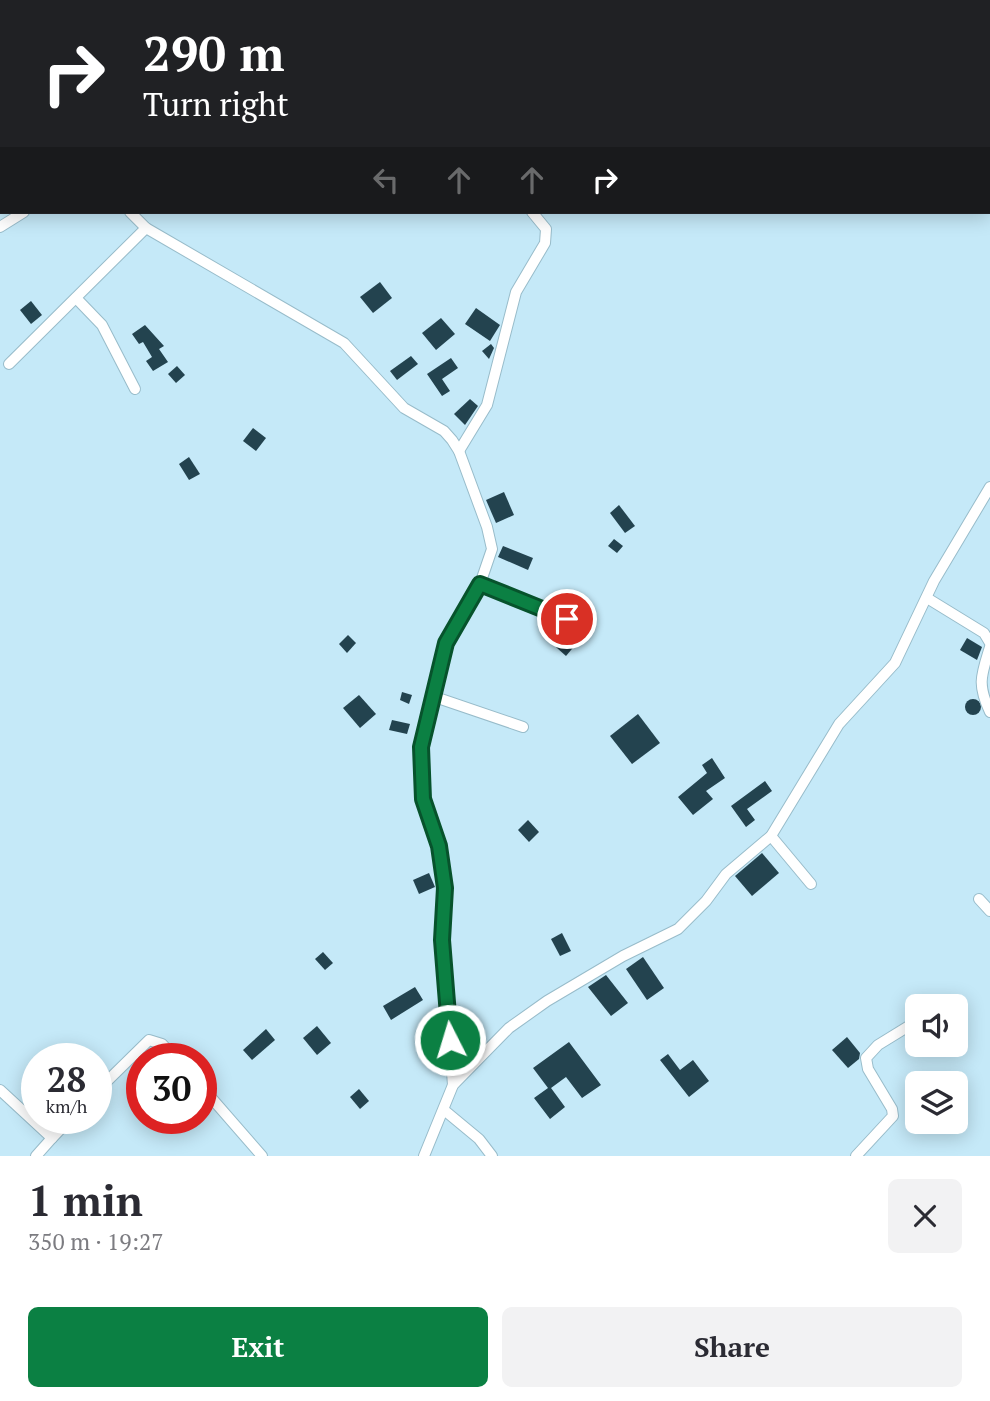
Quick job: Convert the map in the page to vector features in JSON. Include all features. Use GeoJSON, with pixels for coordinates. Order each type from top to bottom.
{"type":"FeatureCollection","features":[{"type":"Feature","properties":{"kind":"street"},"geometry":{"type":"LineString","coordinates":[[0,227],[21,214]]}},
{"type":"Feature","properties":{"kind":"street"},"geometry":{"type":"LineString","coordinates":[[132,214],[146,228],[344,343],[404,408],[444,431],[460,452],[487,527],[492,549],[480,584],[446,643],[421,747],[423,799],[439,846],[445,888],[442,940],[453,1085],[424,1156]]}},
{"type":"Feature","properties":{"kind":"street"},"geometry":{"type":"LineString","coordinates":[[460,452],[486,405],[516,292],[545,243],[546,229],[535,214]]}},
{"type":"Feature","properties":{"kind":"street"},"geometry":{"type":"LineString","coordinates":[[9,365],[146,228]]}},
{"type":"Feature","properties":{"kind":"street"},"geometry":{"type":"LineString","coordinates":[[76,298],[102,325],[135,389]]}},
{"type":"Feature","properties":{"kind":"street"},"geometry":{"type":"LineString","coordinates":[[453,1085],[509,1028],[547,1001],[623,956],[678,929],[706,901],[726,874],[771,836],[839,724],[895,663],[926,598],[990,487]]}},
{"type":"Feature","properties":{"kind":"street"},"geometry":{"type":"LineString","coordinates":[[480,584],[589,628]]}},
{"type":"Feature","properties":{"kind":"street"},"geometry":{"type":"LineString","coordinates":[[926,598],[984,633],[990,645],[980,679],[981,692],[990,712]]}},
{"type":"Feature","properties":{"kind":"street"},"geometry":{"type":"LineString","coordinates":[[432,696],[523,727]]}},
{"type":"Feature","properties":{"kind":"street"},"geometry":{"type":"LineString","coordinates":[[771,836],[811,884]]}},
{"type":"Feature","properties":{"kind":"street"},"geometry":{"type":"LineString","coordinates":[[979,899],[990,911]]}},
{"type":"Feature","properties":{"kind":"street"},"geometry":{"type":"LineString","coordinates":[[856,1156],[893,1116],[868,1069],[866,1058],[878,1045],[905,1028]]}},
{"type":"Feature","properties":{"kind":"street"},"geometry":{"type":"LineString","coordinates":[[112,1076],[126,1063]]}},
{"type":"Feature","properties":{"kind":"street"},"geometry":{"type":"LineString","coordinates":[[0,1090],[52,1138]]}},
{"type":"Feature","properties":{"kind":"street"},"geometry":{"type":"LineString","coordinates":[[217,1104],[262,1156]]}},
{"type":"Feature","properties":{"kind":"street"},"geometry":{"type":"LineString","coordinates":[[444,1110],[479,1139],[492,1156]]}},
{"type":"Feature","properties":{"kind":"street"},"geometry":{"type":"LineString","coordinates":[[36,1156],[56,1134]]}},
{"type":"Feature","properties":{"kind":"building"},"geometry":{"type":"Polygon","coordinates":[[[380,282],[392,298],[373,313],[360,297],[380,282]]]}},
{"type":"Feature","properties":{"kind":"building"},"geometry":{"type":"Polygon","coordinates":[[[31,301],[42,315],[31,324],[20,310],[31,301]]]}},
{"type":"Feature","properties":{"kind":"building"},"geometry":{"type":"Polygon","coordinates":[[[476,308],[500,325],[490,341],[465,324],[476,308]]]}},
{"type":"Feature","properties":{"kind":"building"},"geometry":{"type":"Polygon","coordinates":[[[441,318],[455,334],[436,350],[422,333],[441,318]]]}},
{"type":"Feature","properties":{"kind":"building"},"geometry":{"type":"Polygon","coordinates":[[[145,325],[164,346],[159,349],[168,362],[153,371],[146,361],[152,357],[143,342],[139,344],[132,334],[145,325]]]}},
{"type":"Feature","properties":{"kind":"building"},"geometry":{"type":"Polygon","coordinates":[[[491,344],[494,348],[489,359],[482,351],[491,344]]]}},
{"type":"Feature","properties":{"kind":"building"},"geometry":{"type":"Polygon","coordinates":[[[411,356],[418,364],[397,380],[390,371],[411,356]]]}},
{"type":"Feature","properties":{"kind":"building"},"geometry":{"type":"Polygon","coordinates":[[[451,358],[458,368],[442,379],[450,391],[442,396],[427,374],[451,358]]]}},
{"type":"Feature","properties":{"kind":"building"},"geometry":{"type":"Polygon","coordinates":[[[177,366],[185,375],[176,383],[168,374],[177,366]]]}},
{"type":"Feature","properties":{"kind":"building"},"geometry":{"type":"Polygon","coordinates":[[[470,399],[478,406],[465,425],[454,414],[470,399]]]}},
{"type":"Feature","properties":{"kind":"building"},"geometry":{"type":"Polygon","coordinates":[[[253,428],[266,438],[256,451],[243,441],[253,428]]]}},
{"type":"Feature","properties":{"kind":"building"},"geometry":{"type":"Polygon","coordinates":[[[189,457],[200,474],[189,480],[179,464],[189,457]]]}},
{"type":"Feature","properties":{"kind":"building"},"geometry":{"type":"Polygon","coordinates":[[[504,492],[514,515],[496,523],[486,500],[504,492]]]}},
{"type":"Feature","properties":{"kind":"building"},"geometry":{"type":"Polygon","coordinates":[[[619,505],[635,526],[625,533],[610,513],[619,505]]]}},
{"type":"Feature","properties":{"kind":"building"},"geometry":{"type":"Polygon","coordinates":[[[614,539],[623,546],[617,553],[608,546],[614,539]]]}},
{"type":"Feature","properties":{"kind":"building"},"geometry":{"type":"Polygon","coordinates":[[[503,546],[533,558],[528,570],[498,557],[503,546]]]}},
{"type":"Feature","properties":{"kind":"building"},"geometry":{"type":"Polygon","coordinates":[[[561,625],[582,637],[566,656],[548,640],[561,625]]]}},
{"type":"Feature","properties":{"kind":"building"},"geometry":{"type":"Polygon","coordinates":[[[348,635],[356,643],[347,653],[339,644],[348,635]]]}},
{"type":"Feature","properties":{"kind":"building"},"geometry":{"type":"Polygon","coordinates":[[[967,638],[982,647],[977,660],[960,650],[967,638]]]}},
{"type":"Feature","properties":{"kind":"building"},"geometry":{"type":"Polygon","coordinates":[[[402,692],[412,695],[409,704],[400,700],[402,692]]]}},
{"type":"Feature","properties":{"kind":"building"},"geometry":{"type":"Polygon","coordinates":[[[359,695],[376,714],[360,728],[343,708],[359,695]]]}},
{"type":"Feature","properties":{"kind":"building"},"geometry":{"type":"Polygon","coordinates":[[[973,699],[981,707],[973,715],[965,707],[973,699]]]}},
{"type":"Feature","properties":{"kind":"building"},"geometry":{"type":"Polygon","coordinates":[[[638,714],[660,743],[632,764],[610,736],[638,714]]]}},
{"type":"Feature","properties":{"kind":"building"},"geometry":{"type":"Polygon","coordinates":[[[392,720],[410,724],[407,734],[389,730],[392,720]]]}},
{"type":"Feature","properties":{"kind":"building"},"geometry":{"type":"Polygon","coordinates":[[[712,758],[725,778],[706,791],[713,799],[693,815],[678,797],[707,773],[702,765],[712,758]]]}},
{"type":"Feature","properties":{"kind":"building"},"geometry":{"type":"Polygon","coordinates":[[[765,781],[772,791],[747,809],[755,820],[746,827],[731,806],[765,781]]]}},
{"type":"Feature","properties":{"kind":"building"},"geometry":{"type":"Polygon","coordinates":[[[528,820],[539,832],[529,842],[518,830],[528,820]]]}},
{"type":"Feature","properties":{"kind":"building"},"geometry":{"type":"Polygon","coordinates":[[[762,853],[779,873],[752,896],[735,876],[762,853]]]}},
{"type":"Feature","properties":{"kind":"building"},"geometry":{"type":"Polygon","coordinates":[[[429,873],[435,887],[419,894],[413,880],[429,873]]]}},
{"type":"Feature","properties":{"kind":"building"},"geometry":{"type":"Polygon","coordinates":[[[562,933],[571,951],[560,956],[551,939],[562,933]]]}},
{"type":"Feature","properties":{"kind":"building"},"geometry":{"type":"Polygon","coordinates":[[[323,952],[333,963],[325,970],[315,959],[323,952]]]}},
{"type":"Feature","properties":{"kind":"building"},"geometry":{"type":"Polygon","coordinates":[[[643,957],[664,988],[647,1000],[626,969],[643,957]]]}},
{"type":"Feature","properties":{"kind":"building"},"geometry":{"type":"Polygon","coordinates":[[[606,975],[628,1003],[611,1016],[588,987],[606,975]]]}},
{"type":"Feature","properties":{"kind":"building"},"geometry":{"type":"Polygon","coordinates":[[[415,987],[423,1000],[391,1020],[383,1006],[415,987]]]}},
{"type":"Feature","properties":{"kind":"building"},"geometry":{"type":"Polygon","coordinates":[[[317,1026],[331,1043],[317,1055],[303,1038],[317,1026]]]}},
{"type":"Feature","properties":{"kind":"building"},"geometry":{"type":"Polygon","coordinates":[[[266,1029],[275,1040],[252,1060],[243,1050],[266,1029]]]}},
{"type":"Feature","properties":{"kind":"building"},"geometry":{"type":"Polygon","coordinates":[[[847,1037],[860,1053],[859,1059],[848,1068],[832,1050],[847,1037]]]}},
{"type":"Feature","properties":{"kind":"building"},"geometry":{"type":"Polygon","coordinates":[[[569,1042],[601,1085],[582,1098],[566,1077],[551,1088],[565,1107],[550,1119],[534,1098],[548,1088],[533,1068],[569,1042]]]}},
{"type":"Feature","properties":{"kind":"building"},"geometry":{"type":"Polygon","coordinates":[[[668,1054],[680,1070],[693,1060],[709,1081],[689,1097],[660,1060],[668,1054]]]}},
{"type":"Feature","properties":{"kind":"building"},"geometry":{"type":"Polygon","coordinates":[[[359,1089],[369,1101],[360,1109],[350,1097],[359,1089]]]}},
{"type":"Feature","properties":{"kind":"route"},"geometry":{"type":"LineString","coordinates":[[450,1040],[442,940],[445,888],[439,846],[423,799],[421,747],[446,643],[480,584],[567,619]]}}]}
